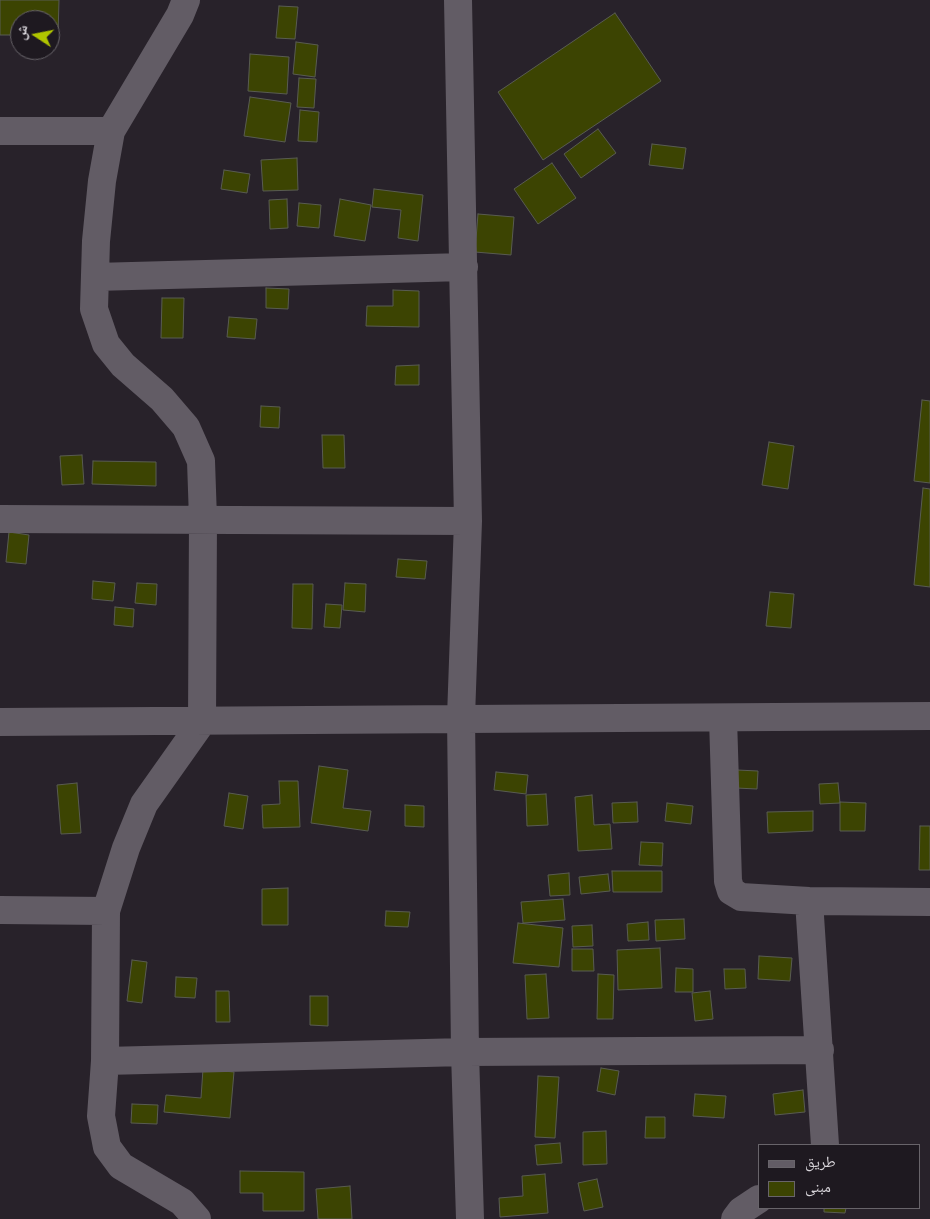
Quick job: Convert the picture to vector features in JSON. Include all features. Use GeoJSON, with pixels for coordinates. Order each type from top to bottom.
{"type":"FeatureCollection","features":[{"type":"Feature","properties":{"kind":"street"},"geometry":{"type":"LineString","coordinates":[[186,0],[180,15],[111,131],[102,181],[96,240],[94,308],[106,344],[123,365],[162,399],[186,427],[200,461],[203,519],[202,722],[144,804],[126,848],[106,911],[105,1061],[101,1116],[107,1147],[121,1166],[182,1202],[196,1219]]}},
{"type":"Feature","properties":{"kind":"street"},"geometry":{"type":"LineString","coordinates":[[458,0],[468,520],[461,717],[465,1052],[470,1219]]}},
{"type":"Feature","properties":{"kind":"street"},"geometry":{"type":"LineString","coordinates":[[0,131],[111,131]]}},
{"type":"Feature","properties":{"kind":"street"},"geometry":{"type":"LineString","coordinates":[[95,277],[464,267]]}},
{"type":"Feature","properties":{"kind":"street"},"geometry":{"type":"LineString","coordinates":[[0,519],[468,520]]}},
{"type":"Feature","properties":{"kind":"street"},"geometry":{"type":"LineString","coordinates":[[0,722],[202,722],[461,717],[723,718],[930,716]]}},
{"type":"Feature","properties":{"kind":"street"},"geometry":{"type":"LineString","coordinates":[[723,718],[729,887],[731,891],[741,897],[809,901],[930,902]]}},
{"type":"Feature","properties":{"kind":"street"},"geometry":{"type":"LineString","coordinates":[[809,901],[825,1144]]}},
{"type":"Feature","properties":{"kind":"street"},"geometry":{"type":"LineString","coordinates":[[0,910],[106,911]]}},
{"type":"Feature","properties":{"kind":"street"},"geometry":{"type":"LineString","coordinates":[[105,1061],[465,1052],[820,1050]]}},
{"type":"Feature","properties":{"kind":"street"},"geometry":{"type":"LineString","coordinates":[[735,1219],[741,1211],[758,1200]]}},
{"type":"Feature","properties":{"kind":"building"},"geometry":{"type":"Polygon","coordinates":[[[0,0],[59,0],[59,10],[10,10],[10,35],[0,35],[0,0]]]}},
{"type":"Feature","properties":{"kind":"building"},"geometry":{"type":"Polygon","coordinates":[[[279,6],[298,7],[295,39],[276,38],[279,6]]]}},
{"type":"Feature","properties":{"kind":"building"},"geometry":{"type":"Polygon","coordinates":[[[615,13],[661,81],[543,160],[498,92],[615,13]]]}},
{"type":"Feature","properties":{"kind":"building"},"geometry":{"type":"Polygon","coordinates":[[[296,42],[318,45],[315,77],[293,74],[296,42]]]}},
{"type":"Feature","properties":{"kind":"building"},"geometry":{"type":"Polygon","coordinates":[[[250,54],[289,57],[287,94],[248,91],[250,54]]]}},
{"type":"Feature","properties":{"kind":"building"},"geometry":{"type":"Polygon","coordinates":[[[299,78],[316,79],[314,108],[297,107],[299,78]]]}},
{"type":"Feature","properties":{"kind":"building"},"geometry":{"type":"Polygon","coordinates":[[[250,97],[291,103],[285,142],[244,136],[250,97]]]}},
{"type":"Feature","properties":{"kind":"building"},"geometry":{"type":"Polygon","coordinates":[[[300,110],[319,112],[317,142],[298,141],[300,110]]]}},
{"type":"Feature","properties":{"kind":"building"},"geometry":{"type":"Polygon","coordinates":[[[598,129],[616,153],[581,178],[564,154],[598,129]]]}},
{"type":"Feature","properties":{"kind":"building"},"geometry":{"type":"Polygon","coordinates":[[[652,144],[686,148],[683,169],[649,165],[652,144]]]}},
{"type":"Feature","properties":{"kind":"building"},"geometry":{"type":"Polygon","coordinates":[[[297,158],[298,190],[263,191],[261,160],[297,158]]]}},
{"type":"Feature","properties":{"kind":"building"},"geometry":{"type":"Polygon","coordinates":[[[552,163],[576,198],[538,224],[514,189],[552,163]]]}},
{"type":"Feature","properties":{"kind":"building"},"geometry":{"type":"Polygon","coordinates":[[[224,170],[250,174],[247,193],[221,189],[224,170]]]}},
{"type":"Feature","properties":{"kind":"building"},"geometry":{"type":"Polygon","coordinates":[[[374,189],[423,195],[418,241],[398,238],[401,210],[372,207],[374,189]]]}},
{"type":"Feature","properties":{"kind":"building"},"geometry":{"type":"Polygon","coordinates":[[[287,199],[288,228],[270,229],[269,200],[287,199]]]}},
{"type":"Feature","properties":{"kind":"building"},"geometry":{"type":"Polygon","coordinates":[[[340,199],[371,205],[365,241],[334,236],[340,199]]]}},
{"type":"Feature","properties":{"kind":"building"},"geometry":{"type":"Polygon","coordinates":[[[299,203],[321,205],[319,228],[297,226],[299,203]]]}},
{"type":"Feature","properties":{"kind":"building"},"geometry":{"type":"Polygon","coordinates":[[[478,214],[514,217],[511,255],[475,252],[478,214]]]}},
{"type":"Feature","properties":{"kind":"building"},"geometry":{"type":"Polygon","coordinates":[[[266,288],[289,289],[288,309],[266,308],[266,288]]]}},
{"type":"Feature","properties":{"kind":"building"},"geometry":{"type":"Polygon","coordinates":[[[393,290],[419,291],[419,327],[366,326],[367,306],[393,306],[393,290]]]}},
{"type":"Feature","properties":{"kind":"building"},"geometry":{"type":"Polygon","coordinates":[[[162,298],[184,298],[183,338],[161,338],[162,298]]]}},
{"type":"Feature","properties":{"kind":"building"},"geometry":{"type":"Polygon","coordinates":[[[229,317],[257,319],[255,339],[227,337],[229,317]]]}},
{"type":"Feature","properties":{"kind":"building"},"geometry":{"type":"Polygon","coordinates":[[[419,365],[419,385],[395,385],[396,366],[419,365]]]}},
{"type":"Feature","properties":{"kind":"building"},"geometry":{"type":"Polygon","coordinates":[[[922,400],[930,401],[930,483],[914,481],[922,400]]]}},
{"type":"Feature","properties":{"kind":"building"},"geometry":{"type":"Polygon","coordinates":[[[261,406],[280,407],[279,428],[260,427],[261,406]]]}},
{"type":"Feature","properties":{"kind":"building"},"geometry":{"type":"Polygon","coordinates":[[[322,435],[344,435],[345,468],[323,468],[322,435]]]}},
{"type":"Feature","properties":{"kind":"building"},"geometry":{"type":"Polygon","coordinates":[[[769,442],[794,446],[788,489],[762,485],[769,442]]]}},
{"type":"Feature","properties":{"kind":"building"},"geometry":{"type":"Polygon","coordinates":[[[82,455],[84,484],[62,485],[60,456],[82,455]]]}},
{"type":"Feature","properties":{"kind":"building"},"geometry":{"type":"Polygon","coordinates":[[[93,461],[156,462],[156,486],[92,484],[93,461]]]}},
{"type":"Feature","properties":{"kind":"building"},"geometry":{"type":"Polygon","coordinates":[[[923,488],[930,489],[930,587],[914,585],[923,488]]]}},
{"type":"Feature","properties":{"kind":"building"},"geometry":{"type":"Polygon","coordinates":[[[9,532],[29,535],[26,564],[6,562],[9,532]]]}},
{"type":"Feature","properties":{"kind":"building"},"geometry":{"type":"Polygon","coordinates":[[[398,559],[427,561],[425,579],[396,577],[398,559]]]}},
{"type":"Feature","properties":{"kind":"building"},"geometry":{"type":"Polygon","coordinates":[[[93,581],[115,583],[113,601],[92,599],[93,581]]]}},
{"type":"Feature","properties":{"kind":"building"},"geometry":{"type":"Polygon","coordinates":[[[137,583],[157,584],[156,605],[135,603],[137,583]]]}},
{"type":"Feature","properties":{"kind":"building"},"geometry":{"type":"Polygon","coordinates":[[[345,583],[366,584],[365,612],[343,610],[345,583]]]}},
{"type":"Feature","properties":{"kind":"building"},"geometry":{"type":"Polygon","coordinates":[[[293,584],[313,584],[312,629],[292,628],[293,584]]]}},
{"type":"Feature","properties":{"kind":"building"},"geometry":{"type":"Polygon","coordinates":[[[770,592],[794,594],[791,628],[766,626],[770,592]]]}},
{"type":"Feature","properties":{"kind":"building"},"geometry":{"type":"Polygon","coordinates":[[[326,604],[342,605],[340,628],[324,627],[326,604]]]}},
{"type":"Feature","properties":{"kind":"building"},"geometry":{"type":"Polygon","coordinates":[[[115,607],[134,609],[133,627],[114,625],[115,607]]]}},
{"type":"Feature","properties":{"kind":"building"},"geometry":{"type":"Polygon","coordinates":[[[319,766],[348,770],[343,808],[371,811],[368,831],[311,823],[319,766]]]}},
{"type":"Feature","properties":{"kind":"building"},"geometry":{"type":"Polygon","coordinates":[[[737,770],[758,771],[757,789],[736,788],[737,770]]]}},
{"type":"Feature","properties":{"kind":"building"},"geometry":{"type":"Polygon","coordinates":[[[496,772],[528,775],[526,794],[494,790],[496,772]]]}},
{"type":"Feature","properties":{"kind":"building"},"geometry":{"type":"Polygon","coordinates":[[[279,781],[298,781],[300,827],[263,828],[262,805],[280,804],[279,781]]]}},
{"type":"Feature","properties":{"kind":"building"},"geometry":{"type":"Polygon","coordinates":[[[77,783],[81,833],[61,834],[57,785],[77,783]]]}},
{"type":"Feature","properties":{"kind":"building"},"geometry":{"type":"Polygon","coordinates":[[[838,783],[840,803],[820,804],[819,784],[838,783]]]}},
{"type":"Feature","properties":{"kind":"building"},"geometry":{"type":"Polygon","coordinates":[[[229,793],[248,796],[243,829],[224,826],[229,793]]]}},
{"type":"Feature","properties":{"kind":"building"},"geometry":{"type":"Polygon","coordinates":[[[546,794],[548,825],[527,826],[526,795],[546,794]]]}},
{"type":"Feature","properties":{"kind":"building"},"geometry":{"type":"Polygon","coordinates":[[[592,795],[594,825],[610,824],[612,849],[578,851],[575,797],[592,795]]]}},
{"type":"Feature","properties":{"kind":"building"},"geometry":{"type":"Polygon","coordinates":[[[637,802],[638,822],[613,823],[612,803],[637,802]]]}},
{"type":"Feature","properties":{"kind":"building"},"geometry":{"type":"Polygon","coordinates":[[[840,802],[866,803],[865,831],[840,831],[840,802]]]}},
{"type":"Feature","properties":{"kind":"building"},"geometry":{"type":"Polygon","coordinates":[[[667,803],[693,806],[691,824],[665,821],[667,803]]]}},
{"type":"Feature","properties":{"kind":"building"},"geometry":{"type":"Polygon","coordinates":[[[405,805],[424,806],[424,827],[405,826],[405,805]]]}},
{"type":"Feature","properties":{"kind":"building"},"geometry":{"type":"Polygon","coordinates":[[[813,811],[813,831],[768,833],[767,812],[813,811]]]}},
{"type":"Feature","properties":{"kind":"building"},"geometry":{"type":"Polygon","coordinates":[[[920,826],[930,826],[930,870],[919,870],[920,826]]]}},
{"type":"Feature","properties":{"kind":"building"},"geometry":{"type":"Polygon","coordinates":[[[641,842],[663,843],[662,866],[639,865],[641,842]]]}},
{"type":"Feature","properties":{"kind":"building"},"geometry":{"type":"Polygon","coordinates":[[[612,871],[662,871],[662,892],[613,892],[612,871]]]}},
{"type":"Feature","properties":{"kind":"building"},"geometry":{"type":"Polygon","coordinates":[[[569,873],[570,895],[550,896],[548,875],[569,873]]]}},
{"type":"Feature","properties":{"kind":"building"},"geometry":{"type":"Polygon","coordinates":[[[608,874],[610,891],[581,894],[579,877],[608,874]]]}},
{"type":"Feature","properties":{"kind":"building"},"geometry":{"type":"Polygon","coordinates":[[[288,888],[288,925],[262,925],[262,889],[288,888]]]}},
{"type":"Feature","properties":{"kind":"building"},"geometry":{"type":"Polygon","coordinates":[[[563,899],[565,920],[523,923],[521,902],[563,899]]]}},
{"type":"Feature","properties":{"kind":"building"},"geometry":{"type":"Polygon","coordinates":[[[386,911],[410,912],[408,927],[385,926],[386,911]]]}},
{"type":"Feature","properties":{"kind":"building"},"geometry":{"type":"Polygon","coordinates":[[[684,919],[685,939],[656,941],[655,920],[684,919]]]}},
{"type":"Feature","properties":{"kind":"building"},"geometry":{"type":"Polygon","coordinates":[[[648,922],[649,940],[628,941],[627,924],[648,922]]]}},
{"type":"Feature","properties":{"kind":"building"},"geometry":{"type":"Polygon","coordinates":[[[518,923],[563,928],[559,967],[513,963],[518,923]]]}},
{"type":"Feature","properties":{"kind":"building"},"geometry":{"type":"Polygon","coordinates":[[[592,925],[593,946],[573,947],[572,926],[592,925]]]}},
{"type":"Feature","properties":{"kind":"building"},"geometry":{"type":"Polygon","coordinates":[[[660,948],[662,988],[618,990],[617,950],[660,948]]]}},
{"type":"Feature","properties":{"kind":"building"},"geometry":{"type":"Polygon","coordinates":[[[572,949],[593,949],[594,971],[572,971],[572,949]]]}},
{"type":"Feature","properties":{"kind":"building"},"geometry":{"type":"Polygon","coordinates":[[[759,956],[792,958],[790,981],[758,979],[759,956]]]}},
{"type":"Feature","properties":{"kind":"building"},"geometry":{"type":"Polygon","coordinates":[[[132,960],[147,962],[142,1003],[127,1001],[132,960]]]}},
{"type":"Feature","properties":{"kind":"building"},"geometry":{"type":"Polygon","coordinates":[[[676,968],[693,969],[693,992],[675,992],[676,968]]]}},
{"type":"Feature","properties":{"kind":"building"},"geometry":{"type":"Polygon","coordinates":[[[724,969],[745,969],[746,988],[725,989],[724,969]]]}},
{"type":"Feature","properties":{"kind":"building"},"geometry":{"type":"Polygon","coordinates":[[[546,974],[549,1018],[527,1019],[525,975],[546,974]]]}},
{"type":"Feature","properties":{"kind":"building"},"geometry":{"type":"Polygon","coordinates":[[[598,974],[614,975],[613,1019],[597,1019],[598,974]]]}},
{"type":"Feature","properties":{"kind":"building"},"geometry":{"type":"Polygon","coordinates":[[[176,977],[197,978],[195,998],[175,997],[176,977]]]}},
{"type":"Feature","properties":{"kind":"building"},"geometry":{"type":"Polygon","coordinates":[[[216,991],[229,991],[230,1022],[216,1022],[216,991]]]}},
{"type":"Feature","properties":{"kind":"building"},"geometry":{"type":"Polygon","coordinates":[[[710,991],[713,1019],[695,1021],[692,993],[710,991]]]}},
{"type":"Feature","properties":{"kind":"building"},"geometry":{"type":"Polygon","coordinates":[[[310,996],[328,996],[328,1026],[310,1025],[310,996]]]}},
{"type":"Feature","properties":{"kind":"building"},"geometry":{"type":"Polygon","coordinates":[[[601,1068],[619,1071],[615,1095],[597,1091],[601,1068]]]}},
{"type":"Feature","properties":{"kind":"building"},"geometry":{"type":"Polygon","coordinates":[[[203,1069],[234,1072],[230,1118],[164,1112],[166,1095],[201,1098],[203,1069]]]}},
{"type":"Feature","properties":{"kind":"building"},"geometry":{"type":"Polygon","coordinates":[[[538,1076],[559,1077],[555,1138],[535,1137],[538,1076]]]}},
{"type":"Feature","properties":{"kind":"building"},"geometry":{"type":"Polygon","coordinates":[[[803,1090],[805,1112],[775,1115],[773,1094],[803,1090]]]}},
{"type":"Feature","properties":{"kind":"building"},"geometry":{"type":"Polygon","coordinates":[[[695,1094],[726,1096],[724,1118],[693,1116],[695,1094]]]}},
{"type":"Feature","properties":{"kind":"building"},"geometry":{"type":"Polygon","coordinates":[[[132,1104],[158,1105],[157,1124],[131,1123],[132,1104]]]}},
{"type":"Feature","properties":{"kind":"building"},"geometry":{"type":"Polygon","coordinates":[[[646,1117],[665,1117],[665,1138],[645,1138],[646,1117]]]}},
{"type":"Feature","properties":{"kind":"building"},"geometry":{"type":"Polygon","coordinates":[[[606,1131],[607,1164],[583,1165],[583,1132],[606,1131]]]}},
{"type":"Feature","properties":{"kind":"building"},"geometry":{"type":"Polygon","coordinates":[[[560,1143],[562,1163],[537,1165],[535,1145],[560,1143]]]}},
{"type":"Feature","properties":{"kind":"building"},"geometry":{"type":"Polygon","coordinates":[[[240,1171],[304,1172],[304,1211],[263,1211],[263,1193],[240,1193],[240,1171]]]}},
{"type":"Feature","properties":{"kind":"building"},"geometry":{"type":"Polygon","coordinates":[[[545,1174],[548,1213],[500,1217],[499,1198],[523,1196],[522,1176],[545,1174]]]}},
{"type":"Feature","properties":{"kind":"building"},"geometry":{"type":"Polygon","coordinates":[[[597,1179],[603,1207],[584,1211],[578,1183],[597,1179]]]}},
{"type":"Feature","properties":{"kind":"building"},"geometry":{"type":"Polygon","coordinates":[[[350,1186],[352,1219],[318,1219],[316,1189],[350,1186]]]}},
{"type":"Feature","properties":{"kind":"building"},"geometry":{"type":"Polygon","coordinates":[[[824,1209],[846,1209],[845,1213],[824,1212],[824,1209]]]}}]}
